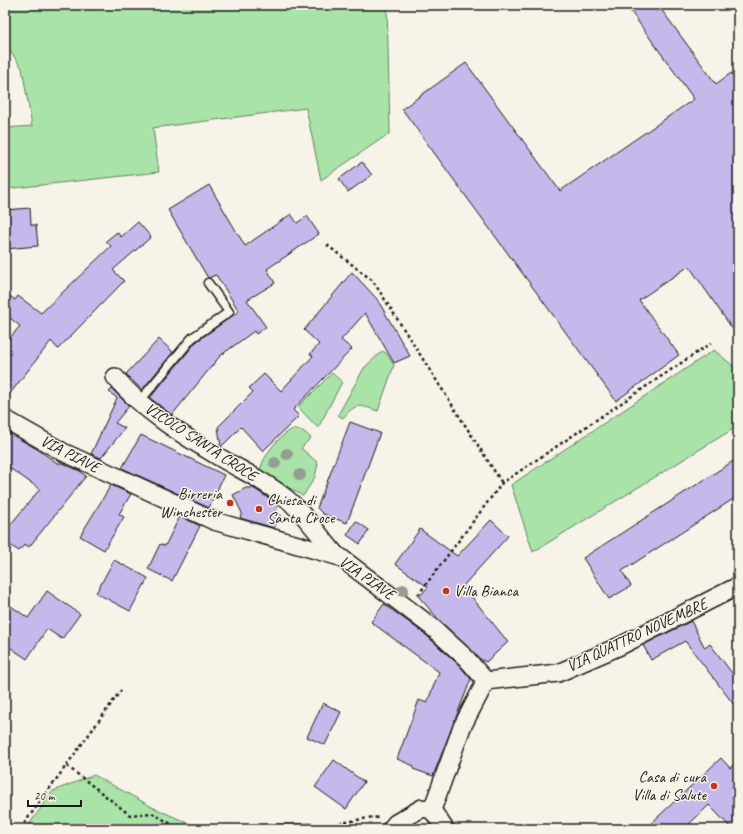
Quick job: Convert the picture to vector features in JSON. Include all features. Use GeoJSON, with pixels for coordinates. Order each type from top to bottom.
{"type":"FeatureCollection","features":[{"type":"Feature","properties":{"kind":"street","name":"VICOLO SANTA CROCE"},"geometry":{"type":"LineString","coordinates":[[115,377],[128,393],[182,433],[219,457],[258,478],[288,499],[337,556]]}},
{"type":"Feature","properties":{"kind":"street","name":"VIA PIAVE"},"geometry":{"type":"LineString","coordinates":[[5,419],[63,452],[214,521],[337,556],[432,627],[460,653],[486,682]]}},
{"type":"Feature","properties":{"kind":"street","name":"VIA QUATTRO NOVEMBRE"},"geometry":{"type":"LineString","coordinates":[[486,682],[558,673],[620,646],[738,586]]}},
{"type":"Feature","properties":{"kind":"street"},"geometry":{"type":"LineString","coordinates":[[394,826],[427,809],[462,727],[486,682]]}},
{"type":"Feature","properties":{"kind":"street"},"geometry":{"type":"LineString","coordinates":[[427,809],[445,829]]}},
{"type":"Feature","properties":{"kind":"lane"},"geometry":{"type":"LineString","coordinates":[[139,402],[192,338],[228,312],[208,283]]}},
{"type":"Feature","properties":{"kind":"path"},"geometry":{"type":"LineString","coordinates":[[327,245],[373,282],[502,483]]}},
{"type":"Feature","properties":{"kind":"path"},"geometry":{"type":"LineString","coordinates":[[408,608],[502,483],[711,343]]}},
{"type":"Feature","properties":{"kind":"path"},"geometry":{"type":"LineString","coordinates":[[23,829],[23,825],[122,689]]}},
{"type":"Feature","properties":{"kind":"path"},"geometry":{"type":"LineString","coordinates":[[67,766],[130,815],[152,813],[173,825],[173,829]]}},
{"type":"Feature","properties":{"kind":"path"},"geometry":{"type":"LineString","coordinates":[[323,829],[341,823],[373,817],[394,826]]}},
{"type":"Feature","properties":{"kind":"path"},"geometry":{"type":"LineString","coordinates":[[336,829],[341,823]]}},
{"type":"Feature","properties":{"kind":"green space"},"geometry":{"type":"Polygon","coordinates":[[[5,5],[387,5],[390,133],[321,180],[306,108],[153,128],[159,172],[5,189],[5,128],[32,126],[22,68],[5,44],[5,5]]]}},
{"type":"Feature","properties":{"kind":"green space"},"geometry":{"type":"Polygon","coordinates":[[[714,350],[738,370],[738,426],[533,552],[511,485],[714,350]]]}},
{"type":"Feature","properties":{"kind":"green space"},"geometry":{"type":"Polygon","coordinates":[[[382,351],[386,353],[394,365],[378,411],[359,406],[352,409],[343,418],[338,415],[364,368],[382,351]]]}},
{"type":"Feature","properties":{"kind":"green space"},"geometry":{"type":"Polygon","coordinates":[[[332,373],[342,382],[318,428],[298,407],[332,373]]]}},
{"type":"Feature","properties":{"kind":"green space"},"geometry":{"type":"Polygon","coordinates":[[[293,429],[303,431],[311,438],[301,448],[318,463],[315,477],[303,496],[260,470],[272,446],[282,436],[293,429]]]}},
{"type":"Feature","properties":{"kind":"green space"},"geometry":{"type":"Polygon","coordinates":[[[94,775],[154,808],[197,827],[314,823],[319,829],[27,829],[53,791],[94,775]]]}},
{"type":"Feature","properties":{"kind":"building"},"geometry":{"type":"Polygon","coordinates":[[[626,5],[658,5],[716,84],[731,73],[738,82],[738,337],[689,266],[639,300],[679,355],[616,401],[402,109],[466,63],[560,191],[694,99],[626,5]]]}},
{"type":"Feature","properties":{"kind":"building"},"geometry":{"type":"Polygon","coordinates":[[[362,162],[372,175],[348,192],[339,179],[362,162]]]}},
{"type":"Feature","properties":{"kind":"building"},"geometry":{"type":"Polygon","coordinates":[[[209,185],[245,246],[291,214],[297,223],[307,216],[319,234],[267,269],[275,283],[247,300],[266,327],[256,334],[254,331],[220,356],[172,415],[150,398],[196,342],[239,311],[216,275],[208,278],[168,210],[209,185]]]}},
{"type":"Feature","properties":{"kind":"building"},"geometry":{"type":"Polygon","coordinates":[[[30,208],[31,225],[36,225],[38,246],[5,249],[5,210],[30,208]]]}},
{"type":"Feature","properties":{"kind":"building"},"geometry":{"type":"Polygon","coordinates":[[[138,222],[151,237],[113,270],[124,281],[58,349],[51,341],[5,400],[5,344],[20,326],[5,314],[5,292],[15,300],[18,296],[41,313],[111,246],[106,241],[117,232],[121,237],[138,222]]]}},
{"type":"Feature","properties":{"kind":"building"},"geometry":{"type":"Polygon","coordinates":[[[352,272],[377,299],[410,356],[394,363],[365,313],[341,340],[352,349],[293,410],[299,416],[263,451],[241,427],[221,447],[218,427],[253,392],[249,388],[264,374],[281,391],[313,356],[310,354],[319,344],[304,330],[352,272]]]}},
{"type":"Feature","properties":{"kind":"building"},"geometry":{"type":"Polygon","coordinates":[[[159,339],[173,352],[142,390],[126,374],[159,339]]]}},
{"type":"Feature","properties":{"kind":"building"},"geometry":{"type":"Polygon","coordinates":[[[112,389],[129,406],[115,423],[125,428],[101,458],[91,454],[117,398],[109,392],[112,389]]]}},
{"type":"Feature","properties":{"kind":"building"},"geometry":{"type":"Polygon","coordinates":[[[350,422],[380,433],[347,523],[323,514],[317,508],[350,422]]]}},
{"type":"Feature","properties":{"kind":"building"},"geometry":{"type":"Polygon","coordinates":[[[5,431],[37,449],[57,463],[62,463],[80,471],[86,476],[29,547],[25,544],[19,551],[5,542],[5,531],[40,489],[5,465],[5,431]]]}},
{"type":"Feature","properties":{"kind":"building"},"geometry":{"type":"Polygon","coordinates":[[[141,435],[224,475],[209,508],[122,468],[141,435]]]}},
{"type":"Feature","properties":{"kind":"building"},"geometry":{"type":"Polygon","coordinates":[[[738,458],[738,496],[622,571],[631,586],[609,599],[583,558],[738,458]]]}},
{"type":"Feature","properties":{"kind":"building"},"geometry":{"type":"Polygon","coordinates":[[[111,485],[131,494],[119,514],[124,517],[104,550],[80,536],[111,485]]]}},
{"type":"Feature","properties":{"kind":"building","name":"Chiesa di Santa Croce"},"geometry":{"type":"Polygon","coordinates":[[[246,488],[253,488],[279,505],[275,512],[282,516],[274,528],[240,518],[242,513],[233,495],[246,488]]]}},
{"type":"Feature","properties":{"kind":"building"},"geometry":{"type":"Polygon","coordinates":[[[180,516],[200,526],[172,581],[148,569],[160,544],[165,546],[180,516]]]}},
{"type":"Feature","properties":{"kind":"building","name":"Villa Bianca"},"geometry":{"type":"Polygon","coordinates":[[[491,520],[508,536],[463,586],[508,642],[486,662],[480,659],[440,621],[419,597],[428,587],[395,564],[420,529],[457,556],[491,520]]]}},
{"type":"Feature","properties":{"kind":"building"},"geometry":{"type":"Polygon","coordinates":[[[356,521],[369,530],[360,544],[347,535],[356,521]]]}},
{"type":"Feature","properties":{"kind":"building"},"geometry":{"type":"Polygon","coordinates":[[[114,560],[148,578],[130,611],[96,593],[114,560]]]}},
{"type":"Feature","properties":{"kind":"building"},"geometry":{"type":"Polygon","coordinates":[[[47,591],[80,614],[62,639],[47,629],[27,659],[5,644],[5,615],[11,606],[28,618],[47,591]]]}},
{"type":"Feature","properties":{"kind":"building"},"geometry":{"type":"Polygon","coordinates":[[[384,604],[426,635],[459,665],[471,679],[433,776],[413,769],[414,766],[397,759],[419,700],[427,703],[439,672],[371,622],[384,604]]]}},
{"type":"Feature","properties":{"kind":"building"},"geometry":{"type":"Polygon","coordinates":[[[691,621],[705,648],[710,644],[738,681],[738,710],[685,641],[651,660],[643,645],[691,621]]]}},
{"type":"Feature","properties":{"kind":"building"},"geometry":{"type":"Polygon","coordinates":[[[323,703],[341,712],[325,745],[307,737],[323,703]]]}},
{"type":"Feature","properties":{"kind":"building","name":"Casa di cura Villa di Salute"},"geometry":{"type":"Polygon","coordinates":[[[721,758],[730,768],[738,760],[738,829],[732,829],[709,805],[684,829],[645,829],[721,758]]]}},
{"type":"Feature","properties":{"kind":"building"},"geometry":{"type":"Polygon","coordinates":[[[334,760],[364,782],[346,809],[315,787],[334,760]]]}},
{"type":"Feature","properties":{"kind":"place","name":"Birreria Winchester"},"geometry":{"type":"Point","coordinates":[230,503]}},
{"type":"Feature","properties":{"kind":"place","name":"Chiesa di Santa Croce"},"geometry":{"type":"Point","coordinates":[259,509]}},
{"type":"Feature","properties":{"kind":"place","name":"Villa Bianca"},"geometry":{"type":"Point","coordinates":[446,591]}},
{"type":"Feature","properties":{"kind":"place","name":"Casa di cura Villa di Salute"},"geometry":{"type":"Point","coordinates":[714,786]}}]}
